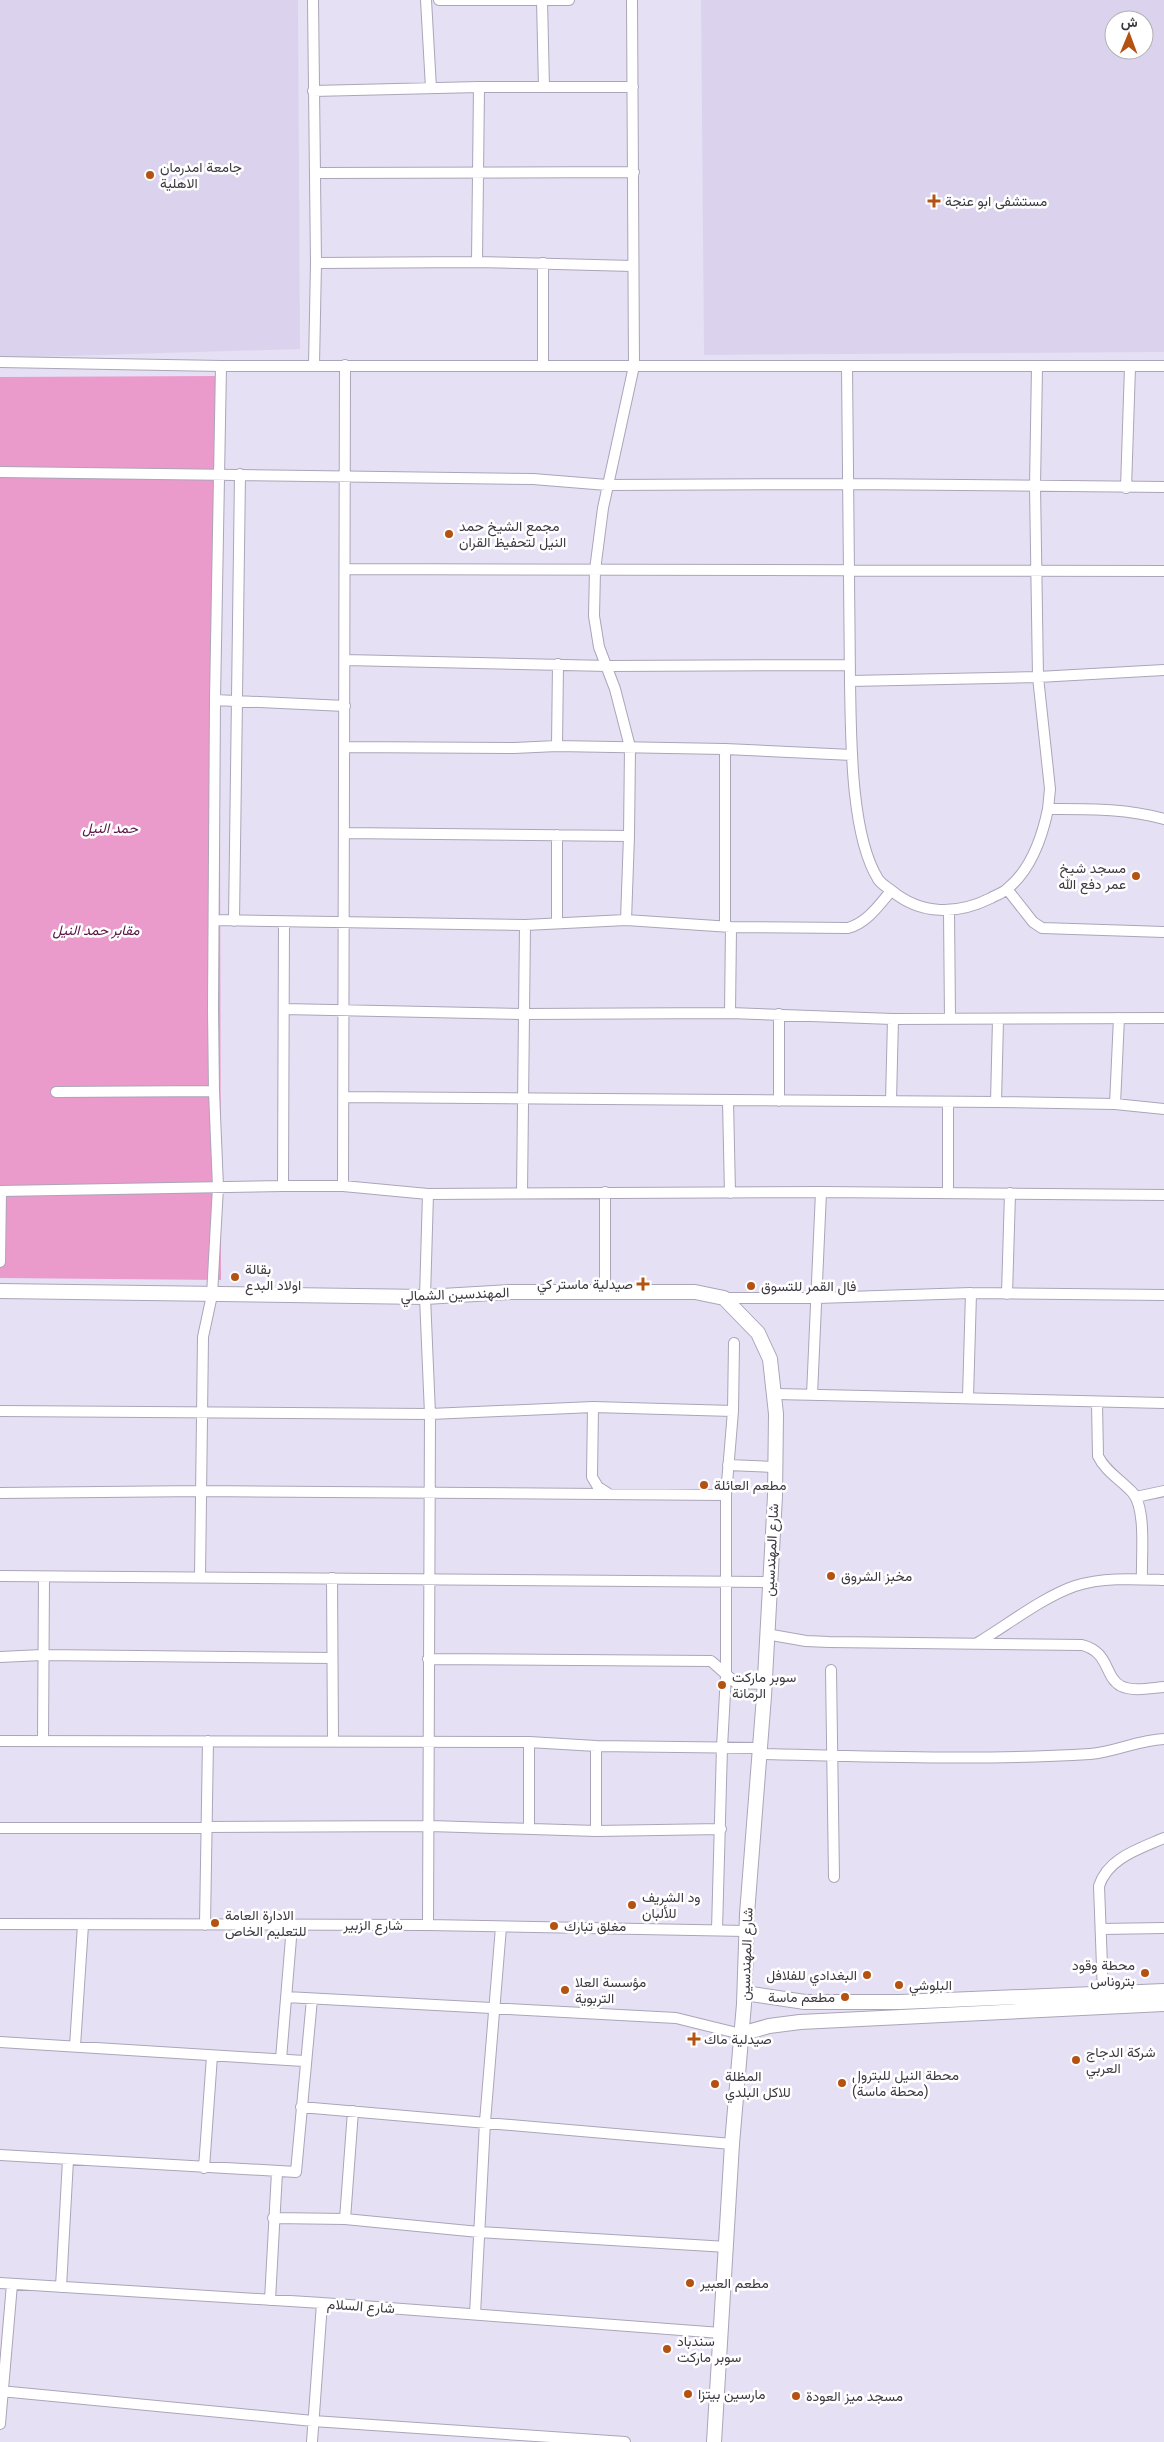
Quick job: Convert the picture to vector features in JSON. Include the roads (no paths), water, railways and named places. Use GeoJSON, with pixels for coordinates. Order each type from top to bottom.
{"type":"FeatureCollection","features":[{"type":"Feature","properties":{"kind":"main road","name":"المهندسين الشمالي"},"geometry":{"type":"LineString","coordinates":[[0,1291],[425,1297],[511,1292],[605,1291],[695,1292],[724,1298]]}},
{"type":"Feature","properties":{"kind":"main road"},"geometry":{"type":"LineString","coordinates":[[724,1298],[740,1312],[763,1341],[770,1359],[776,1394],[775,1467]]}},
{"type":"Feature","properties":{"kind":"main road","name":"شارع المهندسين"},"geometry":{"type":"LineString","coordinates":[[714,2442],[732,2144],[745,1993],[746,1931],[760,1751],[775,1467]]}},
{"type":"Feature","properties":{"kind":"main road"},"geometry":{"type":"LineString","coordinates":[[745,1993],[806,2002],[969,2007],[1142,1999],[1164,1991]]}},
{"type":"Feature","properties":{"kind":"main road"},"geometry":{"type":"LineString","coordinates":[[741,2034],[769,2026],[800,2022],[1103,1994],[1164,2004]]}},
{"type":"Feature","properties":{"kind":"street"},"geometry":{"type":"LineString","coordinates":[[314,0],[313,91],[316,263],[314,365]]}},
{"type":"Feature","properties":{"kind":"street"},"geometry":{"type":"LineString","coordinates":[[426,0],[431,88]]}},
{"type":"Feature","properties":{"kind":"street"},"geometry":{"type":"LineString","coordinates":[[438,0],[569,0]]}},
{"type":"Feature","properties":{"kind":"street"},"geometry":{"type":"LineString","coordinates":[[542,0],[544,87]]}},
{"type":"Feature","properties":{"kind":"street"},"geometry":{"type":"LineString","coordinates":[[626,920],[630,747],[608,666],[596,633],[595,570],[607,485],[634,366],[632,0]]}},
{"type":"Feature","properties":{"kind":"street"},"geometry":{"type":"LineString","coordinates":[[313,91],[479,87],[633,87]]}},
{"type":"Feature","properties":{"kind":"street"},"geometry":{"type":"LineString","coordinates":[[477,262],[479,87]]}},
{"type":"Feature","properties":{"kind":"street"},"geometry":{"type":"LineString","coordinates":[[315,173],[478,174],[634,172]]}},
{"type":"Feature","properties":{"kind":"street"},"geometry":{"type":"LineString","coordinates":[[316,263],[477,262],[633,266]]}},
{"type":"Feature","properties":{"kind":"street"},"geometry":{"type":"LineString","coordinates":[[543,263],[543,366]]}},
{"type":"Feature","properties":{"kind":"street"},"geometry":{"type":"LineString","coordinates":[[0,362],[221,366],[1164,366]]}},
{"type":"Feature","properties":{"kind":"street"},"geometry":{"type":"LineString","coordinates":[[344,1186],[346,922],[344,833],[346,747],[345,365]]}},
{"type":"Feature","properties":{"kind":"street"},"geometry":{"type":"LineString","coordinates":[[200,1578],[203,1337],[212,1295],[218,1187],[214,1091],[214,920],[215,700],[221,366]]}},
{"type":"Feature","properties":{"kind":"street"},"geometry":{"type":"LineString","coordinates":[[847,366],[852,755],[865,850],[879,881],[904,901],[923,908],[949,911],[984,902],[1007,890],[1033,856],[1042,834],[1048,810],[1050,789],[1038,677],[1035,486],[1037,367]]}},
{"type":"Feature","properties":{"kind":"street"},"geometry":{"type":"LineString","coordinates":[[1126,488],[1130,367]]}},
{"type":"Feature","properties":{"kind":"street"},"geometry":{"type":"LineString","coordinates":[[0,472],[533,479],[607,485],[849,484],[1164,487]]}},
{"type":"Feature","properties":{"kind":"street"},"geometry":{"type":"LineString","coordinates":[[234,921],[235,701],[240,474]]}},
{"type":"Feature","properties":{"kind":"street"},"geometry":{"type":"LineString","coordinates":[[345,569],[1164,571]]}},
{"type":"Feature","properties":{"kind":"street"},"geometry":{"type":"LineString","coordinates":[[345,660],[608,666],[850,665]]}},
{"type":"Feature","properties":{"kind":"street"},"geometry":{"type":"LineString","coordinates":[[557,746],[558,664]]}},
{"type":"Feature","properties":{"kind":"street"},"geometry":{"type":"LineString","coordinates":[[850,681],[1038,677],[1164,670]]}},
{"type":"Feature","properties":{"kind":"street"},"geometry":{"type":"LineString","coordinates":[[215,700],[345,706]]}},
{"type":"Feature","properties":{"kind":"street"},"geometry":{"type":"LineString","coordinates":[[346,747],[630,747],[852,755]]}},
{"type":"Feature","properties":{"kind":"street"},"geometry":{"type":"LineString","coordinates":[[725,749],[730,1013]]}},
{"type":"Feature","properties":{"kind":"street"},"geometry":{"type":"LineString","coordinates":[[1048,810],[1133,812],[1164,819]]}},
{"type":"Feature","properties":{"kind":"street"},"geometry":{"type":"LineString","coordinates":[[344,833],[629,836]]}},
{"type":"Feature","properties":{"kind":"street"},"geometry":{"type":"LineString","coordinates":[[557,923],[558,835]]}},
{"type":"Feature","properties":{"kind":"street"},"geometry":{"type":"LineString","coordinates":[[1007,890],[1032,922],[1042,928],[1164,932]]}},
{"type":"Feature","properties":{"kind":"street"},"geometry":{"type":"LineString","coordinates":[[214,920],[525,924],[626,920],[728,927],[857,926],[866,919],[891,891]]}},
{"type":"Feature","properties":{"kind":"street"},"geometry":{"type":"LineString","coordinates":[[949,911],[950,1019]]}},
{"type":"Feature","properties":{"kind":"street"},"geometry":{"type":"LineString","coordinates":[[284,922],[284,1186]]}},
{"type":"Feature","properties":{"kind":"street"},"geometry":{"type":"LineString","coordinates":[[522,1193],[525,924]]}},
{"type":"Feature","properties":{"kind":"street"},"geometry":{"type":"LineString","coordinates":[[284,1009],[523,1014],[730,1013],[893,1019],[1164,1018]]}},
{"type":"Feature","properties":{"kind":"street"},"geometry":{"type":"LineString","coordinates":[[779,1014],[779,1100]]}},
{"type":"Feature","properties":{"kind":"street"},"geometry":{"type":"LineString","coordinates":[[1115,1104],[1119,1018]]}},
{"type":"Feature","properties":{"kind":"street"},"geometry":{"type":"LineString","coordinates":[[891,1101],[893,1019]]}},
{"type":"Feature","properties":{"kind":"street"},"geometry":{"type":"LineString","coordinates":[[996,1102],[998,1020]]}},
{"type":"Feature","properties":{"kind":"street"},"geometry":{"type":"LineString","coordinates":[[56,1092],[214,1091]]}},
{"type":"Feature","properties":{"kind":"street"},"geometry":{"type":"LineString","coordinates":[[344,1097],[523,1100],[996,1102],[1115,1104],[1164,1109]]}},
{"type":"Feature","properties":{"kind":"street"},"geometry":{"type":"LineString","coordinates":[[728,1100],[730,1193]]}},
{"type":"Feature","properties":{"kind":"street"},"geometry":{"type":"LineString","coordinates":[[948,1102],[948,1193]]}},
{"type":"Feature","properties":{"kind":"street"},"geometry":{"type":"LineString","coordinates":[[0,1262],[1,1191],[344,1186],[428,1194],[821,1192],[1164,1195]]}},
{"type":"Feature","properties":{"kind":"street"},"geometry":{"type":"LineString","coordinates":[[605,1192],[605,1291]]}},
{"type":"Feature","properties":{"kind":"street"},"geometry":{"type":"LineString","coordinates":[[812,1395],[821,1192]]}},
{"type":"Feature","properties":{"kind":"street"},"geometry":{"type":"LineString","coordinates":[[1007,1294],[1010,1193]]}},
{"type":"Feature","properties":{"kind":"street"},"geometry":{"type":"LineString","coordinates":[[428,1194],[425,1297],[430,1414],[428,1659],[430,1826],[428,1925]]}},
{"type":"Feature","properties":{"kind":"street"},"geometry":{"type":"LineString","coordinates":[[968,1397],[970,1293]]}},
{"type":"Feature","properties":{"kind":"street"},"geometry":{"type":"LineString","coordinates":[[724,1298],[817,1298],[970,1293],[1164,1295]]}},
{"type":"Feature","properties":{"kind":"street"},"geometry":{"type":"LineString","coordinates":[[717,1930],[726,1675],[726,1495],[733,1411],[734,1343]]}},
{"type":"Feature","properties":{"kind":"street"},"geometry":{"type":"LineString","coordinates":[[776,1394],[1164,1403]]}},
{"type":"Feature","properties":{"kind":"street"},"geometry":{"type":"LineString","coordinates":[[1097,1402],[1098,1456],[1101,1464],[1136,1497],[1141,1515],[1142,1579]]}},
{"type":"Feature","properties":{"kind":"street"},"geometry":{"type":"LineString","coordinates":[[0,1411],[430,1414],[593,1407],[733,1411]]}},
{"type":"Feature","properties":{"kind":"street"},"geometry":{"type":"LineString","coordinates":[[593,1407],[592,1477],[598,1487],[610,1494]]}},
{"type":"Feature","properties":{"kind":"street"},"geometry":{"type":"LineString","coordinates":[[728,1465],[775,1467]]}},
{"type":"Feature","properties":{"kind":"street"},"geometry":{"type":"LineString","coordinates":[[1136,1497],[1164,1490]]}},
{"type":"Feature","properties":{"kind":"street"},"geometry":{"type":"LineString","coordinates":[[0,1492],[202,1491],[726,1495]]}},
{"type":"Feature","properties":{"kind":"street"},"geometry":{"type":"LineString","coordinates":[[0,1576],[770,1582]]}},
{"type":"Feature","properties":{"kind":"street"},"geometry":{"type":"LineString","coordinates":[[43,1740],[42,1655],[44,1577]]}},
{"type":"Feature","properties":{"kind":"street"},"geometry":{"type":"LineString","coordinates":[[332,1578],[333,1741]]}},
{"type":"Feature","properties":{"kind":"street"},"geometry":{"type":"LineString","coordinates":[[978,1643],[1060,1592],[1076,1586],[1142,1579],[1164,1580]]}},
{"type":"Feature","properties":{"kind":"street"},"geometry":{"type":"LineString","coordinates":[[766,1634],[830,1642],[1082,1645],[1099,1654],[1114,1678],[1122,1686],[1135,1688],[1164,1687]]}},
{"type":"Feature","properties":{"kind":"street"},"geometry":{"type":"LineString","coordinates":[[0,1657],[42,1655],[332,1658]]}},
{"type":"Feature","properties":{"kind":"street"},"geometry":{"type":"LineString","coordinates":[[428,1659],[711,1661],[736,1684],[764,1684]]}},
{"type":"Feature","properties":{"kind":"street"},"geometry":{"type":"LineString","coordinates":[[831,1670],[834,1877]]}},
{"type":"Feature","properties":{"kind":"street"},"geometry":{"type":"LineString","coordinates":[[0,1741],[529,1742],[596,1746],[722,1747],[833,1756],[969,1757],[1091,1754],[1164,1740]]}},
{"type":"Feature","properties":{"kind":"street"},"geometry":{"type":"LineString","coordinates":[[205,1924],[208,1741]]}},
{"type":"Feature","properties":{"kind":"street"},"geometry":{"type":"LineString","coordinates":[[529,1742],[529,1829]]}},
{"type":"Feature","properties":{"kind":"street"},"geometry":{"type":"LineString","coordinates":[[596,1746],[596,1831]]}},
{"type":"Feature","properties":{"kind":"street"},"geometry":{"type":"LineString","coordinates":[[0,1828],[430,1826],[596,1831],[721,1829]]}},
{"type":"Feature","properties":{"kind":"street"},"geometry":{"type":"LineString","coordinates":[[1103,1994],[1099,1886],[1102,1877],[1122,1856],[1164,1838]]}},
{"type":"Feature","properties":{"kind":"street","name":"شارع الزبير"},"geometry":{"type":"LineString","coordinates":[[0,1924],[428,1925],[746,1931]]}},
{"type":"Feature","properties":{"kind":"street"},"geometry":{"type":"LineString","coordinates":[[75,2046],[83,1925]]}},
{"type":"Feature","properties":{"kind":"street"},"geometry":{"type":"LineString","coordinates":[[282,2059],[292,1926]]}},
{"type":"Feature","properties":{"kind":"street"},"geometry":{"type":"LineString","coordinates":[[475,2314],[486,2122],[501,1926]]}},
{"type":"Feature","properties":{"kind":"street"},"geometry":{"type":"LineString","coordinates":[[1101,1929],[1164,1928]]}},
{"type":"Feature","properties":{"kind":"street"},"geometry":{"type":"LineString","coordinates":[[286,1997],[676,2018],[741,2034]]}},
{"type":"Feature","properties":{"kind":"street"},"geometry":{"type":"LineString","coordinates":[[0,2156],[296,2172],[304,2061],[312,1999]]}},
{"type":"Feature","properties":{"kind":"street"},"geometry":{"type":"LineString","coordinates":[[0,2042],[304,2061]]}},
{"type":"Feature","properties":{"kind":"street"},"geometry":{"type":"LineString","coordinates":[[204,2168],[212,2056]]}},
{"type":"Feature","properties":{"kind":"street"},"geometry":{"type":"LineString","coordinates":[[301,2107],[732,2144]]}},
{"type":"Feature","properties":{"kind":"street"},"geometry":{"type":"LineString","coordinates":[[345,2219],[353,2111]]}},
{"type":"Feature","properties":{"kind":"street"},"geometry":{"type":"LineString","coordinates":[[61,2287],[68,2160]]}},
{"type":"Feature","properties":{"kind":"street"},"geometry":{"type":"LineString","coordinates":[[270,2300],[277,2172]]}},
{"type":"Feature","properties":{"kind":"street"},"geometry":{"type":"LineString","coordinates":[[273,2218],[345,2219],[479,2232],[727,2247]]}},
{"type":"Feature","properties":{"kind":"street","name":"شارع السلام"},"geometry":{"type":"LineString","coordinates":[[0,2283],[322,2303],[721,2333]]}},
{"type":"Feature","properties":{"kind":"street"},"geometry":{"type":"LineString","coordinates":[[0,2424],[1,2391],[12,2284]]}},
{"type":"Feature","properties":{"kind":"street"},"geometry":{"type":"LineString","coordinates":[[312,2442],[322,2303]]}},
{"type":"Feature","properties":{"kind":"street"},"geometry":{"type":"LineString","coordinates":[[1,2391],[314,2420],[625,2442]]}},
{"type":"Feature","properties":{"kind":"place","name":"جامعة امدرمان الاهلية"},"geometry":{"type":"Point","coordinates":[150,175]}},
{"type":"Feature","properties":{"kind":"place","name":"مستشفى ابو عنجة"},"geometry":{"type":"Point","coordinates":[934,201]}},
{"type":"Feature","properties":{"kind":"place","name":"مجمع الشيخ حمد النيل لتحفيظ القران"},"geometry":{"type":"Point","coordinates":[449,534]}},
{"type":"Feature","properties":{"kind":"place","name":"مسجد شيخ عمر دفع الله"},"geometry":{"type":"Point","coordinates":[1136,876]}},
{"type":"Feature","properties":{"kind":"place","name":"بقالة اولاد البدع"},"geometry":{"type":"Point","coordinates":[235,1277]}},
{"type":"Feature","properties":{"kind":"place","name":"صيدلية ماستر كي"},"geometry":{"type":"Point","coordinates":[643,1284]}},
{"type":"Feature","properties":{"kind":"place","name":"فال القمر للتسوق"},"geometry":{"type":"Point","coordinates":[751,1286]}},
{"type":"Feature","properties":{"kind":"place","name":"مطعم العائلة"},"geometry":{"type":"Point","coordinates":[704,1485]}},
{"type":"Feature","properties":{"kind":"place","name":"مخبز الشروق"},"geometry":{"type":"Point","coordinates":[831,1576]}},
{"type":"Feature","properties":{"kind":"place","name":"سوبر ماركت الرمانة"},"geometry":{"type":"Point","coordinates":[722,1685]}},
{"type":"Feature","properties":{"kind":"place","name":"ود الشريف للألبان"},"geometry":{"type":"Point","coordinates":[632,1905]}},
{"type":"Feature","properties":{"kind":"place","name":"الادارة العامة للتعليم الخاص"},"geometry":{"type":"Point","coordinates":[215,1923]}},
{"type":"Feature","properties":{"kind":"place","name":"مغلق تبارك"},"geometry":{"type":"Point","coordinates":[554,1926]}},
{"type":"Feature","properties":{"kind":"place","name":"محطة وقود بتروناس"},"geometry":{"type":"Point","coordinates":[1145,1973]}},
{"type":"Feature","properties":{"kind":"place","name":"البغدادي للفلافل"},"geometry":{"type":"Point","coordinates":[867,1975]}},
{"type":"Feature","properties":{"kind":"place","name":"البلوشي"},"geometry":{"type":"Point","coordinates":[899,1985]}},
{"type":"Feature","properties":{"kind":"place","name":"مؤسسة العلا التربوية"},"geometry":{"type":"Point","coordinates":[565,1990]}},
{"type":"Feature","properties":{"kind":"place","name":"مطعم ماسة"},"geometry":{"type":"Point","coordinates":[845,1997]}},
{"type":"Feature","properties":{"kind":"place","name":"صيدلية ماك"},"geometry":{"type":"Point","coordinates":[694,2039]}},
{"type":"Feature","properties":{"kind":"place","name":"شركة الدجاج العربي"},"geometry":{"type":"Point","coordinates":[1076,2060]}},
{"type":"Feature","properties":{"kind":"place","name":"محطة النيل للبترول (محطة ماسة)"},"geometry":{"type":"Point","coordinates":[842,2083]}},
{"type":"Feature","properties":{"kind":"place","name":"المظلة للاكل البلدي"},"geometry":{"type":"Point","coordinates":[715,2084]}},
{"type":"Feature","properties":{"kind":"place","name":"مطعم العبير"},"geometry":{"type":"Point","coordinates":[690,2283]}},
{"type":"Feature","properties":{"kind":"place","name":"سندباد سوبر ماركت"},"geometry":{"type":"Point","coordinates":[667,2349]}},
{"type":"Feature","properties":{"kind":"place","name":"مارسين بيتزا"},"geometry":{"type":"Point","coordinates":[688,2394]}},
{"type":"Feature","properties":{"kind":"place","name":"مسجد ميز العودة"},"geometry":{"type":"Point","coordinates":[796,2396]}},
{"type":"Feature","properties":{"kind":"park label","name":"حمد النيل"},"geometry":{"type":"Point","coordinates":[110,828]}},
{"type":"Feature","properties":{"kind":"park label","name":"مقابر حمد النيل"},"geometry":{"type":"Point","coordinates":[96,930]}}]}
